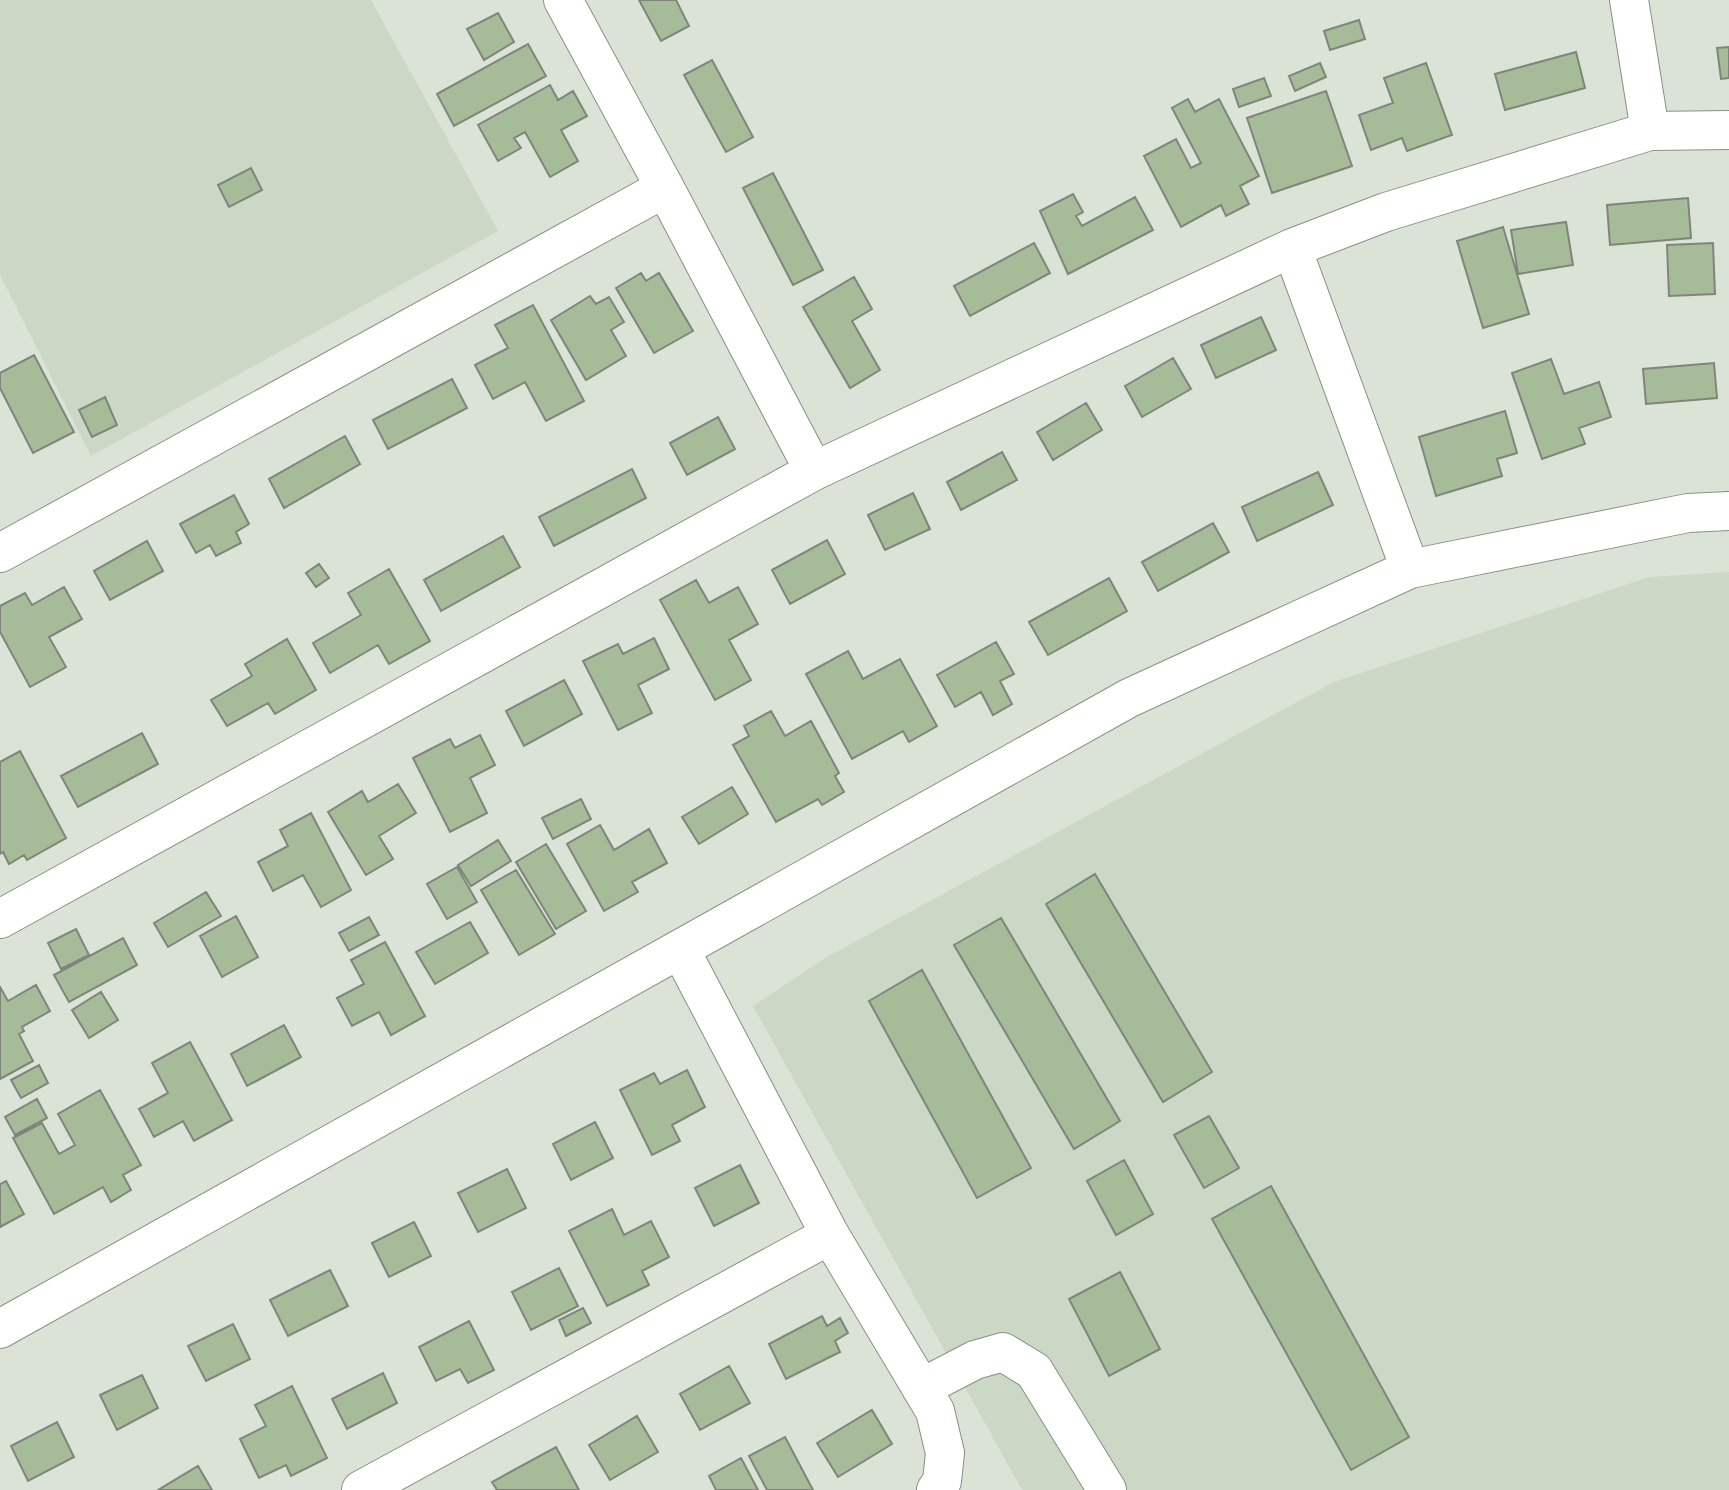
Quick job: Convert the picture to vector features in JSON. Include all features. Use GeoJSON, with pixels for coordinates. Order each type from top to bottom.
{"type":"FeatureCollection","features":[{"type":"Feature","properties":{"kind":"street"},"geometry":{"type":"LineString","coordinates":[[563,0],[814,471]]}},
{"type":"Feature","properties":{"kind":"street"},"geometry":{"type":"LineString","coordinates":[[1629,0],[1650,131]]}},
{"type":"Feature","properties":{"kind":"street"},"geometry":{"type":"LineString","coordinates":[[0,919],[814,471],[1292,248],[1386,212],[1650,131],[1729,130]]}},
{"type":"Feature","properties":{"kind":"street"},"geometry":{"type":"LineString","coordinates":[[0,553],[665,188]]}},
{"type":"Feature","properties":{"kind":"street"},"geometry":{"type":"LineString","coordinates":[[1292,248],[1410,569]]}},
{"type":"Feature","properties":{"kind":"street"},"geometry":{"type":"LineString","coordinates":[[0,1329],[1129,698],[1410,569],[1688,513],[1729,511]]}},
{"type":"Feature","properties":{"kind":"street"},"geometry":{"type":"LineString","coordinates":[[680,949],[830,1235],[935,1411],[945,1453],[942,1480],[936,1490]]}},
{"type":"Feature","properties":{"kind":"street"},"geometry":{"type":"LineString","coordinates":[[361,1490],[830,1235]]}},
{"type":"Feature","properties":{"kind":"street"},"geometry":{"type":"LineString","coordinates":[[921,1388],[975,1360],[1003,1352],[1034,1371],[1107,1490]]}},
{"type":"Feature","properties":{"kind":"shaded area"},"geometry":{"type":"Polygon","coordinates":[[[0,0],[371,0],[498,231],[91,456],[0,275],[0,0]]]}},
{"type":"Feature","properties":{"kind":"shaded area"},"geometry":{"type":"Polygon","coordinates":[[[1729,572],[1729,1490],[1022,1490],[753,1006],[825,958],[1334,682],[1649,577],[1729,572]]]}},
{"type":"Feature","properties":{"kind":"building"},"geometry":{"type":"Polygon","coordinates":[[[639,0],[676,0],[689,26],[661,41],[639,0]]]}},
{"type":"Feature","properties":{"kind":"building"},"geometry":{"type":"Polygon","coordinates":[[[498,13],[514,42],[484,60],[467,29],[498,13]]]}},
{"type":"Feature","properties":{"kind":"building"},"geometry":{"type":"Polygon","coordinates":[[[1359,20],[1365,39],[1330,50],[1324,31],[1359,20]]]}},
{"type":"Feature","properties":{"kind":"building"},"geometry":{"type":"Polygon","coordinates":[[[528,44],[546,76],[454,126],[437,94],[528,44]]]}},
{"type":"Feature","properties":{"kind":"building"},"geometry":{"type":"Polygon","coordinates":[[[1729,47],[1729,78],[1721,79],[1717,48],[1729,47]]]}},
{"type":"Feature","properties":{"kind":"building"},"geometry":{"type":"Polygon","coordinates":[[[1576,52],[1585,88],[1505,110],[1495,74],[1576,52]]]}},
{"type":"Feature","properties":{"kind":"building"},"geometry":{"type":"Polygon","coordinates":[[[712,60],[753,137],[726,152],[684,75],[712,60]]]}},
{"type":"Feature","properties":{"kind":"building"},"geometry":{"type":"Polygon","coordinates":[[[1320,63],[1326,77],[1295,91],[1289,76],[1320,63]]]}},
{"type":"Feature","properties":{"kind":"building"},"geometry":{"type":"Polygon","coordinates":[[[1426,63],[1452,135],[1407,151],[1402,138],[1371,150],[1359,115],[1393,103],[1384,78],[1426,63]]]}},
{"type":"Feature","properties":{"kind":"building"},"geometry":{"type":"Polygon","coordinates":[[[1264,78],[1271,96],[1239,107],[1233,89],[1264,78]]]}},
{"type":"Feature","properties":{"kind":"building"},"geometry":{"type":"Polygon","coordinates":[[[550,85],[558,100],[573,91],[587,116],[561,130],[578,161],[550,177],[525,132],[514,138],[521,148],[498,161],[478,125],[550,85]]]}},
{"type":"Feature","properties":{"kind":"building"},"geometry":{"type":"Polygon","coordinates":[[[1326,91],[1352,166],[1272,193],[1247,118],[1326,91]]]}},
{"type":"Feature","properties":{"kind":"building"},"geometry":{"type":"Polygon","coordinates":[[[1188,99],[1195,112],[1219,99],[1259,176],[1240,186],[1249,204],[1226,216],[1221,205],[1181,227],[1144,156],[1176,139],[1191,168],[1201,163],[1172,108],[1188,99]]]}},
{"type":"Feature","properties":{"kind":"building"},"geometry":{"type":"Polygon","coordinates":[[[251,168],[262,190],[229,207],[218,185],[251,168]]]}},
{"type":"Feature","properties":{"kind":"building"},"geometry":{"type":"Polygon","coordinates":[[[773,173],[823,270],[793,285],[743,188],[773,173]]]}},
{"type":"Feature","properties":{"kind":"building"},"geometry":{"type":"Polygon","coordinates":[[[1073,194],[1083,212],[1076,216],[1082,226],[1135,197],[1153,230],[1068,274],[1040,211],[1073,194]]]}},
{"type":"Feature","properties":{"kind":"building"},"geometry":{"type":"Polygon","coordinates":[[[1688,198],[1691,238],[1610,245],[1607,205],[1688,198]]]}},
{"type":"Feature","properties":{"kind":"building"},"geometry":{"type":"Polygon","coordinates":[[[1566,222],[1573,265],[1518,274],[1511,230],[1566,222]]]}},
{"type":"Feature","properties":{"kind":"building"},"geometry":{"type":"Polygon","coordinates":[[[1503,227],[1529,314],[1483,328],[1457,241],[1503,227]]]}},
{"type":"Feature","properties":{"kind":"building"},"geometry":{"type":"Polygon","coordinates":[[[1034,243],[1050,273],[970,316],[954,286],[1034,243]]]}},
{"type":"Feature","properties":{"kind":"building"},"geometry":{"type":"Polygon","coordinates":[[[1713,243],[1715,294],[1669,296],[1667,245],[1713,243]]]}},
{"type":"Feature","properties":{"kind":"building"},"geometry":{"type":"Polygon","coordinates":[[[641,273],[646,281],[659,273],[693,331],[654,353],[616,288],[641,273]]]}},
{"type":"Feature","properties":{"kind":"building"},"geometry":{"type":"Polygon","coordinates":[[[854,277],[872,309],[852,321],[880,370],[850,388],[803,307],[854,277]]]}},
{"type":"Feature","properties":{"kind":"building"},"geometry":{"type":"Polygon","coordinates":[[[590,296],[596,304],[609,297],[624,322],[611,330],[626,356],[586,380],[551,320],[590,296]]]}},
{"type":"Feature","properties":{"kind":"building"},"geometry":{"type":"Polygon","coordinates":[[[533,305],[584,401],[546,421],[525,382],[493,399],[475,365],[508,348],[495,325],[533,305]]]}},
{"type":"Feature","properties":{"kind":"building"},"geometry":{"type":"Polygon","coordinates":[[[1261,317],[1276,350],[1216,378],[1201,345],[1261,317]]]}},
{"type":"Feature","properties":{"kind":"building"},"geometry":{"type":"Polygon","coordinates":[[[34,355],[74,432],[33,453],[0,388],[0,373],[34,355]]]}},
{"type":"Feature","properties":{"kind":"building"},"geometry":{"type":"Polygon","coordinates":[[[1173,358],[1191,389],[1142,417],[1125,386],[1173,358]]]}},
{"type":"Feature","properties":{"kind":"building"},"geometry":{"type":"Polygon","coordinates":[[[1551,359],[1564,394],[1599,382],[1611,417],[1579,428],[1585,444],[1542,459],[1512,373],[1551,359]]]}},
{"type":"Feature","properties":{"kind":"building"},"geometry":{"type":"Polygon","coordinates":[[[1714,363],[1717,398],[1646,404],[1643,369],[1714,363]]]}},
{"type":"Feature","properties":{"kind":"building"},"geometry":{"type":"Polygon","coordinates":[[[452,379],[467,408],[388,449],[373,420],[452,379]]]}},
{"type":"Feature","properties":{"kind":"building"},"geometry":{"type":"Polygon","coordinates":[[[105,397],[117,425],[92,437],[79,410],[105,397]]]}},
{"type":"Feature","properties":{"kind":"building"},"geometry":{"type":"Polygon","coordinates":[[[1086,403],[1102,430],[1053,460],[1037,432],[1086,403]]]}},
{"type":"Feature","properties":{"kind":"building"},"geometry":{"type":"Polygon","coordinates":[[[1505,411],[1517,453],[1497,459],[1502,476],[1436,496],[1419,437],[1505,411]]]}},
{"type":"Feature","properties":{"kind":"building"},"geometry":{"type":"Polygon","coordinates":[[[718,417],[735,449],[687,475],[670,443],[718,417]]]}},
{"type":"Feature","properties":{"kind":"building"},"geometry":{"type":"Polygon","coordinates":[[[345,436],[360,464],[284,508],[269,479],[345,436]]]}},
{"type":"Feature","properties":{"kind":"building"},"geometry":{"type":"Polygon","coordinates":[[[1002,452],[1017,480],[961,510],[947,482],[1002,452]]]}},
{"type":"Feature","properties":{"kind":"building"},"geometry":{"type":"Polygon","coordinates":[[[632,469],[646,498],[554,546],[539,517],[632,469]]]}},
{"type":"Feature","properties":{"kind":"building"},"geometry":{"type":"Polygon","coordinates":[[[1318,472],[1333,505],[1257,541],[1242,507],[1318,472]]]}},
{"type":"Feature","properties":{"kind":"building"},"geometry":{"type":"Polygon","coordinates":[[[913,493],[930,529],[885,550],[868,515],[913,493]]]}},
{"type":"Feature","properties":{"kind":"building"},"geometry":{"type":"Polygon","coordinates":[[[234,495],[249,524],[236,532],[241,543],[216,556],[210,545],[196,553],[180,524],[234,495]]]}},
{"type":"Feature","properties":{"kind":"building"},"geometry":{"type":"Polygon","coordinates":[[[1213,523],[1229,552],[1158,591],[1142,562],[1213,523]]]}},
{"type":"Feature","properties":{"kind":"building"},"geometry":{"type":"Polygon","coordinates":[[[503,536],[520,567],[441,611],[424,580],[503,536]]]}},
{"type":"Feature","properties":{"kind":"building"},"geometry":{"type":"Polygon","coordinates":[[[827,540],[845,574],[790,604],[772,570],[827,540]]]}},
{"type":"Feature","properties":{"kind":"building"},"geometry":{"type":"Polygon","coordinates":[[[147,541],[163,571],[110,600],[94,571],[147,541]]]}},
{"type":"Feature","properties":{"kind":"building"},"geometry":{"type":"Polygon","coordinates":[[[319,564],[329,578],[316,587],[306,573],[319,564]]]}},
{"type":"Feature","properties":{"kind":"building"},"geometry":{"type":"Polygon","coordinates":[[[389,569],[430,641],[389,664],[378,645],[330,673],[313,643],[361,615],[348,593],[389,569]]]}},
{"type":"Feature","properties":{"kind":"building"},"geometry":{"type":"Polygon","coordinates":[[[1109,578],[1127,611],[1048,655],[1029,622],[1109,578]]]}},
{"type":"Feature","properties":{"kind":"building"},"geometry":{"type":"Polygon","coordinates":[[[696,580],[709,603],[738,587],[758,624],[729,640],[751,680],[715,700],[660,600],[696,580]]]}},
{"type":"Feature","properties":{"kind":"building"},"geometry":{"type":"Polygon","coordinates":[[[64,587],[82,619],[49,637],[66,667],[30,687],[0,632],[0,606],[25,593],[32,605],[64,587]]]}},
{"type":"Feature","properties":{"kind":"building"},"geometry":{"type":"Polygon","coordinates":[[[654,638],[669,669],[638,685],[652,713],[618,730],[583,661],[618,644],[623,654],[654,638]]]}},
{"type":"Feature","properties":{"kind":"building"},"geometry":{"type":"Polygon","coordinates":[[[287,639],[316,690],[275,714],[268,703],[227,726],[211,700],[252,676],[245,664],[287,639]]]}},
{"type":"Feature","properties":{"kind":"building"},"geometry":{"type":"Polygon","coordinates":[[[996,642],[1014,674],[1000,681],[1012,704],[993,715],[981,692],[955,707],[937,675],[996,642]]]}},
{"type":"Feature","properties":{"kind":"building"},"geometry":{"type":"Polygon","coordinates":[[[848,651],[863,679],[900,659],[937,726],[909,742],[903,731],[852,759],[806,674],[848,651]]]}},
{"type":"Feature","properties":{"kind":"building"},"geometry":{"type":"Polygon","coordinates":[[[564,680],[582,714],[524,746],[506,711],[564,680]]]}},
{"type":"Feature","properties":{"kind":"building"},"geometry":{"type":"Polygon","coordinates":[[[771,711],[785,736],[811,721],[839,773],[835,776],[844,792],[822,805],[818,799],[776,822],[733,745],[749,736],[744,726],[771,711]]]}},
{"type":"Feature","properties":{"kind":"building"},"geometry":{"type":"Polygon","coordinates":[[[142,733],[158,764],[78,807],[61,776],[142,733]]]}},
{"type":"Feature","properties":{"kind":"building"},"geometry":{"type":"Polygon","coordinates":[[[480,735],[495,765],[470,778],[487,813],[450,832],[413,758],[450,739],[455,748],[480,735]]]}},
{"type":"Feature","properties":{"kind":"building"},"geometry":{"type":"Polygon","coordinates":[[[20,751],[66,838],[27,860],[24,855],[9,864],[3,852],[0,854],[0,762],[20,751]]]}},
{"type":"Feature","properties":{"kind":"building"},"geometry":{"type":"Polygon","coordinates":[[[398,784],[416,813],[379,836],[393,859],[366,875],[328,812],[362,791],[368,802],[398,784]]]}},
{"type":"Feature","properties":{"kind":"building"},"geometry":{"type":"Polygon","coordinates":[[[732,787],[748,814],[699,844],[682,817],[732,787]]]}},
{"type":"Feature","properties":{"kind":"building"},"geometry":{"type":"Polygon","coordinates":[[[581,799],[591,819],[553,839],[542,818],[581,799]]]}},
{"type":"Feature","properties":{"kind":"building"},"geometry":{"type":"Polygon","coordinates":[[[311,813],[351,890],[321,907],[303,875],[273,891],[258,862],[288,846],[280,830],[311,813]]]}},
{"type":"Feature","properties":{"kind":"building"},"geometry":{"type":"Polygon","coordinates":[[[600,825],[614,850],[649,829],[667,863],[632,882],[638,892],[604,911],[567,844],[600,825]]]}},
{"type":"Feature","properties":{"kind":"building"},"geometry":{"type":"Polygon","coordinates":[[[498,840],[511,861],[471,886],[458,865],[498,840]]]}},
{"type":"Feature","properties":{"kind":"building"},"geometry":{"type":"Polygon","coordinates":[[[546,844],[586,911],[556,929],[516,862],[546,844]]]}},
{"type":"Feature","properties":{"kind":"building"},"geometry":{"type":"Polygon","coordinates":[[[457,867],[477,902],[447,919],[427,884],[457,867]]]}},
{"type":"Feature","properties":{"kind":"building"},"geometry":{"type":"Polygon","coordinates":[[[516,870],[555,934],[519,955],[481,890],[516,870]]]}},
{"type":"Feature","properties":{"kind":"building"},"geometry":{"type":"Polygon","coordinates":[[[1095,874],[1212,1072],[1163,1102],[1046,904],[1095,874]]]}},
{"type":"Feature","properties":{"kind":"building"},"geometry":{"type":"Polygon","coordinates":[[[206,892],[221,916],[168,947],[154,923],[206,892]]]}},
{"type":"Feature","properties":{"kind":"building"},"geometry":{"type":"Polygon","coordinates":[[[236,916],[258,957],[222,977],[200,936],[236,916]]]}},
{"type":"Feature","properties":{"kind":"building"},"geometry":{"type":"Polygon","coordinates":[[[369,917],[379,935],[349,951],[339,933],[369,917]]]}},
{"type":"Feature","properties":{"kind":"building"},"geometry":{"type":"Polygon","coordinates":[[[1001,918],[1120,1121],[1074,1149],[954,945],[1001,918]]]}},
{"type":"Feature","properties":{"kind":"building"},"geometry":{"type":"Polygon","coordinates":[[[470,922],[488,953],[435,984],[416,952],[470,922]]]}},
{"type":"Feature","properties":{"kind":"building"},"geometry":{"type":"Polygon","coordinates":[[[76,929],[89,955],[61,969],[48,943],[76,929]]]}},
{"type":"Feature","properties":{"kind":"building"},"geometry":{"type":"Polygon","coordinates":[[[123,938],[137,965],[69,1002],[54,975],[123,938]]]}},
{"type":"Feature","properties":{"kind":"building"},"geometry":{"type":"Polygon","coordinates":[[[385,942],[425,1016],[391,1035],[379,1012],[352,1026],[337,998],[364,984],[351,960],[385,942]]]}},
{"type":"Feature","properties":{"kind":"building"},"geometry":{"type":"Polygon","coordinates":[[[922,970],[1031,1168],[977,1198],[869,1001],[922,970]]]}},
{"type":"Feature","properties":{"kind":"building"},"geometry":{"type":"Polygon","coordinates":[[[36,985],[50,1011],[22,1027],[24,1031],[19,1034],[33,1061],[0,1079],[0,987],[8,1001],[36,985]]]}},
{"type":"Feature","properties":{"kind":"building"},"geometry":{"type":"Polygon","coordinates":[[[101,992],[118,1020],[89,1038],[72,1010],[101,992]]]}},
{"type":"Feature","properties":{"kind":"building"},"geometry":{"type":"Polygon","coordinates":[[[284,1025],[301,1057],[247,1086],[231,1054],[284,1025]]]}},
{"type":"Feature","properties":{"kind":"building"},"geometry":{"type":"Polygon","coordinates":[[[190,1042],[232,1120],[194,1141],[183,1121],[154,1137],[139,1109],[168,1093],[152,1063],[190,1042]]]}},
{"type":"Feature","properties":{"kind":"building"},"geometry":{"type":"Polygon","coordinates":[[[39,1065],[48,1083],[21,1098],[11,1080],[39,1065]]]}},
{"type":"Feature","properties":{"kind":"building"},"geometry":{"type":"Polygon","coordinates":[[[687,1070],[705,1107],[672,1125],[680,1141],[652,1155],[620,1090],[654,1073],[660,1084],[687,1070]]]}},
{"type":"Feature","properties":{"kind":"building"},"geometry":{"type":"Polygon","coordinates":[[[100,1090],[141,1165],[123,1175],[131,1190],[111,1202],[103,1187],[54,1214],[13,1138],[42,1123],[59,1154],[75,1145],[58,1114],[100,1090]]]}},
{"type":"Feature","properties":{"kind":"building"},"geometry":{"type":"Polygon","coordinates":[[[37,1099],[47,1118],[15,1135],[5,1117],[37,1099]]]}},
{"type":"Feature","properties":{"kind":"building"},"geometry":{"type":"Polygon","coordinates":[[[1209,1116],[1239,1168],[1204,1188],[1174,1135],[1209,1116]]]}},
{"type":"Feature","properties":{"kind":"building"},"geometry":{"type":"Polygon","coordinates":[[[595,1122],[613,1158],[571,1180],[553,1144],[595,1122]]]}},
{"type":"Feature","properties":{"kind":"building"},"geometry":{"type":"Polygon","coordinates":[[[1124,1160],[1153,1214],[1116,1235],[1087,1181],[1124,1160]]]}},
{"type":"Feature","properties":{"kind":"building"},"geometry":{"type":"Polygon","coordinates":[[[740,1165],[759,1203],[714,1226],[695,1188],[740,1165]]]}},
{"type":"Feature","properties":{"kind":"building"},"geometry":{"type":"Polygon","coordinates":[[[507,1169],[526,1208],[478,1232],[458,1193],[507,1169]]]}},
{"type":"Feature","properties":{"kind":"building"},"geometry":{"type":"Polygon","coordinates":[[[6,1181],[24,1214],[0,1227],[0,1184],[6,1181]]]}},
{"type":"Feature","properties":{"kind":"building"},"geometry":{"type":"Polygon","coordinates":[[[1271,1186],[1409,1437],[1351,1470],[1212,1219],[1271,1186]]]}},
{"type":"Feature","properties":{"kind":"building"},"geometry":{"type":"Polygon","coordinates":[[[612,1209],[624,1235],[651,1221],[669,1257],[642,1271],[649,1285],[607,1306],[569,1231],[612,1209]]]}},
{"type":"Feature","properties":{"kind":"building"},"geometry":{"type":"Polygon","coordinates":[[[414,1222],[431,1256],[389,1277],[372,1243],[414,1222]]]}},
{"type":"Feature","properties":{"kind":"building"},"geometry":{"type":"Polygon","coordinates":[[[559,1268],[578,1306],[531,1330],[512,1292],[559,1268]]]}},
{"type":"Feature","properties":{"kind":"building"},"geometry":{"type":"Polygon","coordinates":[[[330,1270],[348,1306],[288,1336],[270,1300],[330,1270]]]}},
{"type":"Feature","properties":{"kind":"building"},"geometry":{"type":"Polygon","coordinates":[[[1120,1272],[1160,1349],[1109,1376],[1069,1299],[1120,1272]]]}},
{"type":"Feature","properties":{"kind":"building"},"geometry":{"type":"Polygon","coordinates":[[[583,1308],[591,1323],[566,1336],[559,1320],[583,1308]]]}},
{"type":"Feature","properties":{"kind":"building"},"geometry":{"type":"Polygon","coordinates":[[[822,1316],[827,1326],[840,1318],[848,1333],[835,1341],[840,1352],[786,1379],[769,1344],[822,1316]]]}},
{"type":"Feature","properties":{"kind":"building"},"geometry":{"type":"Polygon","coordinates":[[[469,1321],[494,1370],[468,1383],[460,1369],[436,1381],[419,1347],[469,1321]]]}},
{"type":"Feature","properties":{"kind":"building"},"geometry":{"type":"Polygon","coordinates":[[[233,1324],[250,1359],[206,1381],[188,1346],[233,1324]]]}},
{"type":"Feature","properties":{"kind":"building"},"geometry":{"type":"Polygon","coordinates":[[[729,1366],[750,1403],[700,1430],[680,1394],[729,1366]]]}},
{"type":"Feature","properties":{"kind":"building"},"geometry":{"type":"Polygon","coordinates":[[[383,1373],[397,1403],[347,1429],[332,1399],[383,1373]]]}},
{"type":"Feature","properties":{"kind":"building"},"geometry":{"type":"Polygon","coordinates":[[[142,1375],[158,1408],[117,1430],[100,1395],[142,1375]]]}},
{"type":"Feature","properties":{"kind":"building"},"geometry":{"type":"Polygon","coordinates":[[[292,1386],[327,1458],[291,1476],[286,1465],[259,1478],[240,1439],[266,1426],[255,1405],[292,1386]]]}},
{"type":"Feature","properties":{"kind":"building"},"geometry":{"type":"Polygon","coordinates":[[[872,1410],[892,1444],[838,1477],[817,1443],[872,1410]]]}},
{"type":"Feature","properties":{"kind":"building"},"geometry":{"type":"Polygon","coordinates":[[[637,1416],[658,1452],[610,1480],[589,1445],[637,1416]]]}},
{"type":"Feature","properties":{"kind":"building"},"geometry":{"type":"Polygon","coordinates":[[[57,1422],[74,1457],[28,1481],[11,1446],[57,1422]]]}},
{"type":"Feature","properties":{"kind":"building"},"geometry":{"type":"Polygon","coordinates":[[[785,1437],[813,1490],[767,1490],[749,1456],[785,1437]]]}},
{"type":"Feature","properties":{"kind":"building"},"geometry":{"type":"Polygon","coordinates":[[[556,1447],[579,1490],[497,1490],[492,1482],[556,1447]]]}},
{"type":"Feature","properties":{"kind":"building"},"geometry":{"type":"Polygon","coordinates":[[[741,1458],[758,1490],[716,1490],[709,1476],[741,1458]]]}},
{"type":"Feature","properties":{"kind":"building"},"geometry":{"type":"Polygon","coordinates":[[[198,1466],[212,1490],[158,1490],[198,1466]]]}}]}
